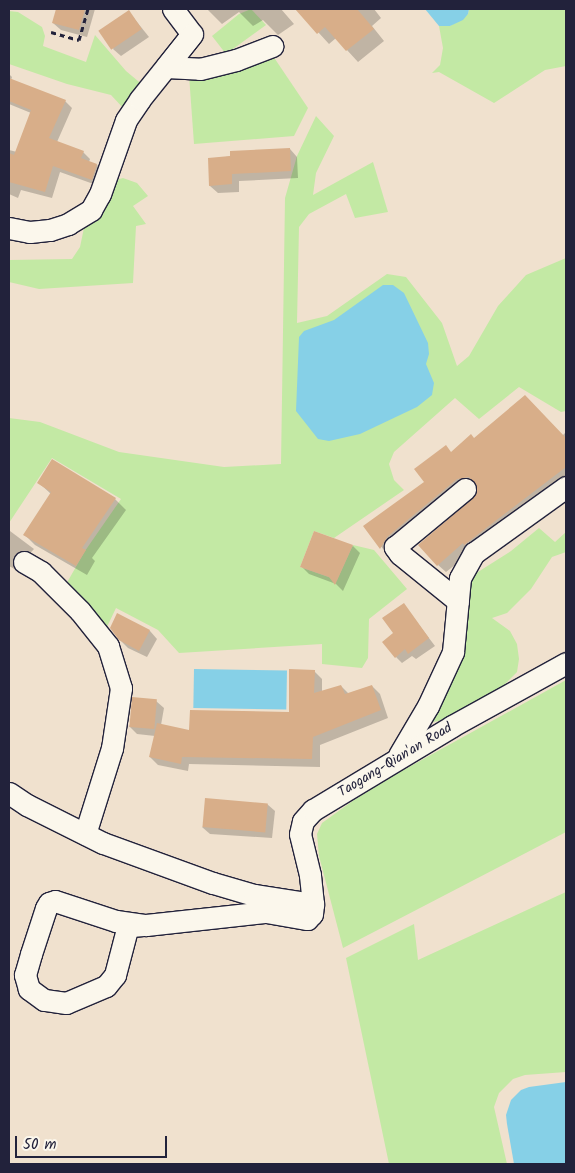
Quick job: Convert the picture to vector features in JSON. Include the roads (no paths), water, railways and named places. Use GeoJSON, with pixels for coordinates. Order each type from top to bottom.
{"type":"FeatureCollection","features":[{"type":"Feature","properties":{"kind":"street"},"geometry":{"type":"LineString","coordinates":[[9,228],[30,232],[50,230],[74,220],[91,210],[100,194],[126,120],[192,34],[173,9]]}},
{"type":"Feature","properties":{"kind":"street"},"geometry":{"type":"LineString","coordinates":[[166,67],[200,69],[236,60],[272,46]]}},
{"type":"Feature","properties":{"kind":"street"},"geometry":{"type":"LineString","coordinates":[[398,758],[428,706],[453,652],[460,578],[474,553],[566,487]]}},
{"type":"Feature","properties":{"kind":"street"},"geometry":{"type":"LineString","coordinates":[[458,601],[400,554],[395,547],[465,489]]}},
{"type":"Feature","properties":{"kind":"street"},"geometry":{"type":"LineString","coordinates":[[24,562],[41,572],[61,591],[108,646],[121,688],[112,748],[85,834]]}},
{"type":"Feature","properties":{"kind":"street","name":"Taogang-Qian'an Road"},"geometry":{"type":"LineString","coordinates":[[313,904],[310,875],[300,834],[303,821],[313,810],[398,758],[566,663]]}},
{"type":"Feature","properties":{"kind":"street"},"geometry":{"type":"LineString","coordinates":[[9,793],[27,805],[104,843],[213,883],[254,894],[313,904],[312,914],[307,919],[266,912],[143,925],[131,926],[127,929],[115,975],[106,986],[66,1004],[44,1000],[29,988],[26,975],[49,903],[55,901],[116,921],[143,925]]}},
{"type":"Feature","properties":{"kind":"water"},"geometry":{"type":"Polygon","coordinates":[[[425,9],[469,9],[468,14],[463,20],[450,26],[439,26],[425,9]]]}},
{"type":"Feature","properties":{"kind":"water"},"geometry":{"type":"Polygon","coordinates":[[[383,285],[393,285],[404,293],[428,343],[429,354],[426,364],[434,383],[432,395],[417,407],[360,434],[329,441],[318,439],[296,411],[299,337],[304,331],[334,320],[383,285]]]}},
{"type":"Feature","properties":{"kind":"water"},"geometry":{"type":"Polygon","coordinates":[[[194,669],[287,671],[286,710],[193,708],[194,669]]]}},
{"type":"Feature","properties":{"kind":"water"},"geometry":{"type":"Polygon","coordinates":[[[566,1082],[566,1164],[514,1164],[506,1115],[511,1100],[521,1090],[529,1087],[566,1082]]]}}]}
